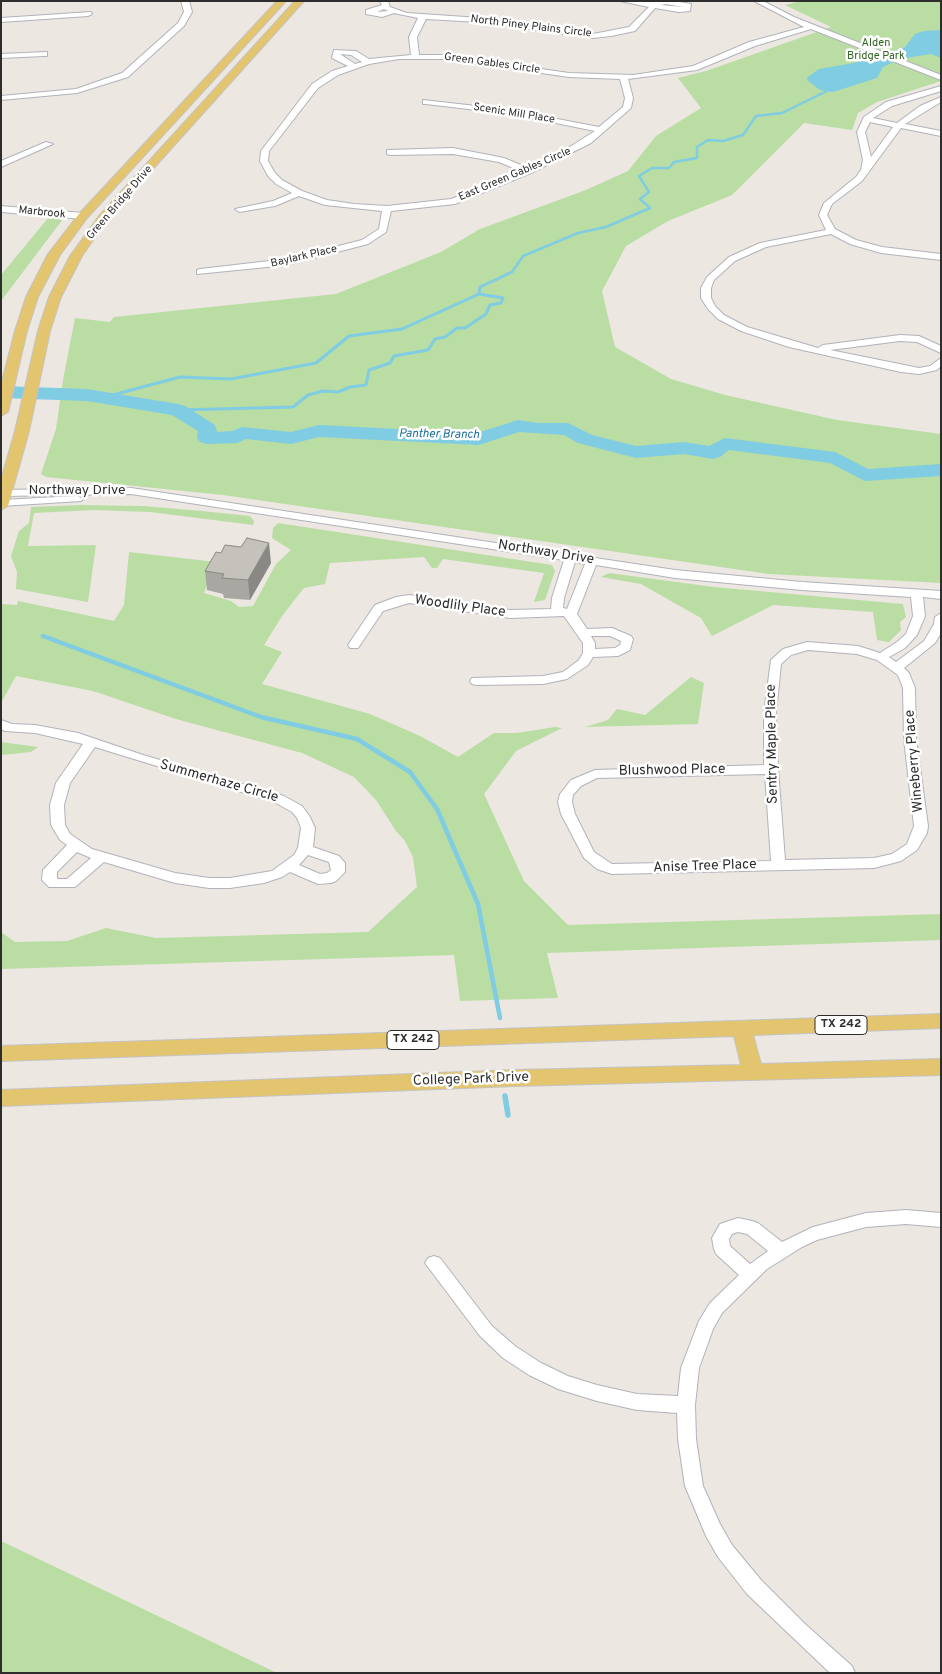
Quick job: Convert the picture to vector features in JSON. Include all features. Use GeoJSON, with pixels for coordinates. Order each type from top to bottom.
{"type":"FeatureCollection","features":[{"type":"Feature","properties":{"kind":"main road","name":"Green Bridge Drive"},"geometry":{"type":"LineString","coordinates":[[1,412],[21,331],[41,276],[54,254],[83,216],[282,1]]}},
{"type":"Feature","properties":{"kind":"main road","name":"Green Bridge Drive"},"geometry":{"type":"LineString","coordinates":[[2,500],[22,431],[44,331],[63,277],[103,218],[300,1]]}},
{"type":"Feature","properties":{"kind":"main road"},"geometry":{"type":"LineString","coordinates":[[63,277],[73,247],[93,219],[90,216],[83,216]]}},
{"type":"Feature","properties":{"kind":"main road","name":"TX 242"},"geometry":{"type":"LineString","coordinates":[[1,1054],[941,1021]]}},
{"type":"Feature","properties":{"kind":"main road"},"geometry":{"type":"LineString","coordinates":[[742,1028],[753,1072]]}},
{"type":"Feature","properties":{"kind":"main road","name":"College Park Drive"},"geometry":{"type":"LineString","coordinates":[[1,1098],[516,1078],[941,1067]]}},
{"type":"Feature","properties":{"kind":"street"},"geometry":{"type":"LineString","coordinates":[[1,98],[55,95],[96,89],[119,78],[136,68],[184,20],[188,12],[185,1]]}},
{"type":"Feature","properties":{"kind":"street"},"geometry":{"type":"LineString","coordinates":[[623,1],[654,3]]}},
{"type":"Feature","properties":{"kind":"street"},"geometry":{"type":"LineString","coordinates":[[757,1],[811,27],[941,78]]}},
{"type":"Feature","properties":{"kind":"street","name":"North Piney Plains Circle"},"geometry":{"type":"LineString","coordinates":[[384,4],[369,12],[382,15],[394,12],[480,20],[585,36],[619,33],[636,26],[650,12],[654,3]]}},
{"type":"Feature","properties":{"kind":"street"},"geometry":{"type":"LineString","coordinates":[[384,4],[394,12]]}},
{"type":"Feature","properties":{"kind":"street"},"geometry":{"type":"LineString","coordinates":[[1,20],[88,14]]}},
{"type":"Feature","properties":{"kind":"street"},"geometry":{"type":"LineString","coordinates":[[415,56],[413,37],[423,16]]}},
{"type":"Feature","properties":{"kind":"street","name":"Green Gables Circle"},"geometry":{"type":"LineString","coordinates":[[387,209],[344,206],[299,193],[285,186],[271,174],[264,161],[265,151],[315,86],[330,76],[368,62],[415,56],[454,57],[569,75],[622,77],[668,73],[694,68],[726,57],[771,32],[800,22]]}},
{"type":"Feature","properties":{"kind":"street","name":"Green Gables Circle"},"geometry":{"type":"LineString","coordinates":[[752,44],[811,27]]}},
{"type":"Feature","properties":{"kind":"street"},"geometry":{"type":"LineString","coordinates":[[353,66],[335,56],[336,52],[353,52],[368,62]]}},
{"type":"Feature","properties":{"kind":"street"},"geometry":{"type":"LineString","coordinates":[[1,56],[44,54]]}},
{"type":"Feature","properties":{"kind":"street","name":"East Green Gables Circle"},"geometry":{"type":"LineString","coordinates":[[387,209],[452,202],[474,195],[570,152],[601,130],[627,108],[629,98],[622,77]]}},
{"type":"Feature","properties":{"kind":"street"},"geometry":{"type":"LineString","coordinates":[[865,170],[867,160],[861,132],[867,119],[876,111],[889,104],[941,88]]}},
{"type":"Feature","properties":{"kind":"street"},"geometry":{"type":"LineString","coordinates":[[941,100],[923,108],[899,125],[856,183],[825,207],[824,220],[832,230],[845,239],[871,248],[941,257]]}},
{"type":"Feature","properties":{"kind":"street","name":"Scenic Mill Place"},"geometry":{"type":"LineString","coordinates":[[426,102],[511,112],[601,130]]}},
{"type":"Feature","properties":{"kind":"street"},"geometry":{"type":"LineString","coordinates":[[867,119],[941,134]]}},
{"type":"Feature","properties":{"kind":"street"},"geometry":{"type":"LineString","coordinates":[[1,164],[49,144]]}},
{"type":"Feature","properties":{"kind":"street"},"geometry":{"type":"LineString","coordinates":[[390,152],[453,151],[501,160],[528,171]]}},
{"type":"Feature","properties":{"kind":"street"},"geometry":{"type":"LineString","coordinates":[[239,209],[276,203],[299,193]]}},
{"type":"Feature","properties":{"kind":"street","name":"Marbrook"},"geometry":{"type":"LineString","coordinates":[[1,209],[83,216]]}},
{"type":"Feature","properties":{"kind":"street","name":"Baylark Place"},"geometry":{"type":"LineString","coordinates":[[200,272],[267,266],[365,242],[383,230],[387,209]]}},
{"type":"Feature","properties":{"kind":"street"},"geometry":{"type":"LineString","coordinates":[[832,230],[753,248],[725,264],[710,279],[706,288],[706,298],[711,307],[728,321],[766,337],[813,350],[902,369],[933,368],[941,361]]}},
{"type":"Feature","properties":{"kind":"street"},"geometry":{"type":"LineString","coordinates":[[813,350],[900,338],[919,340],[941,350]]}},
{"type":"Feature","properties":{"kind":"street","name":"Northway Drive"},"geometry":{"type":"LineString","coordinates":[[2,500],[152,496],[210,503],[685,575],[802,586],[940,595]]}},
{"type":"Feature","properties":{"kind":"street"},"geometry":{"type":"LineString","coordinates":[[557,611],[558,598],[570,557]]}},
{"type":"Feature","properties":{"kind":"street"},"geometry":{"type":"LineString","coordinates":[[476,681],[529,681],[554,678],[576,669],[588,653],[589,642],[585,633],[571,614],[592,560]]}},
{"type":"Feature","properties":{"kind":"street"},"geometry":{"type":"LineString","coordinates":[[881,657],[902,645],[910,635],[919,616],[918,594]]}},
{"type":"Feature","properties":{"kind":"street"},"geometry":{"type":"LineString","coordinates":[[897,667],[929,643],[940,624],[940,595]]}},
{"type":"Feature","properties":{"kind":"street","name":"Woodlily Place"},"geometry":{"type":"LineString","coordinates":[[354,646],[379,608],[396,601],[421,600],[510,614],[557,611],[571,614]]}},
{"type":"Feature","properties":{"kind":"street"},"geometry":{"type":"LineString","coordinates":[[585,633],[612,632],[627,639],[626,647],[618,652],[588,653]]}},
{"type":"Feature","properties":{"kind":"street","name":"Sentry Maple Place"},"geometry":{"type":"LineString","coordinates":[[778,865],[771,768],[770,713],[773,670],[780,657],[787,652],[806,646],[858,650],[881,657],[897,667]]}},
{"type":"Feature","properties":{"kind":"street","name":"Wineberry Place"},"geometry":{"type":"LineString","coordinates":[[897,667],[903,673],[909,688],[910,739],[921,826],[917,840],[905,853]]}},
{"type":"Feature","properties":{"kind":"street","name":"Summerhaze Circle"},"geometry":{"type":"LineString","coordinates":[[4,727],[57,732],[288,803],[303,817],[308,828],[308,839],[305,849]]}},
{"type":"Feature","properties":{"kind":"street"},"geometry":{"type":"LineString","coordinates":[[92,742],[77,760],[63,783],[57,805],[58,825],[65,837],[75,845],[101,856],[166,875],[209,883],[245,882],[264,878],[290,866],[305,849],[334,859],[338,863],[338,872],[331,878],[318,879],[290,866]]}},
{"type":"Feature","properties":{"kind":"street","name":"Blushwood Place"},"geometry":{"type":"LineString","coordinates":[[576,782],[595,774],[607,772],[771,768]]}},
{"type":"Feature","properties":{"kind":"street","name":"Anise Tree Place"},"geometry":{"type":"LineString","coordinates":[[576,782],[567,794],[565,802],[568,814],[589,855],[602,866],[620,870],[874,863],[896,858],[905,853]]}},
{"type":"Feature","properties":{"kind":"street"},"geometry":{"type":"LineString","coordinates":[[75,845],[50,870],[48,880],[54,884],[70,884],[101,856]]}},
{"type":"Feature","properties":{"kind":"street"},"geometry":{"type":"LineString","coordinates":[[845,1673],[798,1631],[754,1587],[725,1551],[714,1530],[694,1486],[686,1405],[690,1368],[704,1326],[716,1308],[760,1264],[781,1251],[813,1234],[866,1220],[906,1217],[941,1220]]}},
{"type":"Feature","properties":{"kind":"street"},"geometry":{"type":"LineString","coordinates":[[750,1274],[722,1249],[720,1238],[726,1229],[738,1224],[752,1228],[781,1251]]}},
{"type":"Feature","properties":{"kind":"street"},"geometry":{"type":"LineString","coordinates":[[434,1263],[486,1330],[509,1352],[535,1369],[564,1383],[597,1393],[638,1402],[686,1405]]}},
{"type":"Feature","properties":{"kind":"green space","name":"Alden Bridge Park"},"geometry":{"type":"Polygon","coordinates":[[[801,1],[941,1],[941,81],[877,102],[858,113],[852,130],[804,123],[732,195],[668,221],[626,246],[602,291],[615,347],[671,379],[725,395],[837,420],[941,434],[941,583],[769,574],[223,495],[46,477],[41,474],[56,429],[75,318],[110,322],[114,317],[336,294],[441,252],[480,229],[586,190],[628,171],[656,136],[701,108],[678,78],[706,71],[831,27],[785,5],[801,1]]]}},
{"type":"Feature","properties":{"kind":"green space"},"geometry":{"type":"Polygon","coordinates":[[[49,217],[63,219],[1,301],[1,275],[49,217]]]}},
{"type":"Feature","properties":{"kind":"green space"},"geometry":{"type":"Polygon","coordinates":[[[82,505],[143,506],[202,511],[250,516],[254,521],[253,525],[150,512],[94,510],[34,513],[28,546],[96,545],[88,602],[16,589],[17,572],[11,556],[19,531],[29,523],[31,507],[82,505]]]}},
{"type":"Feature","properties":{"kind":"green space"},"geometry":{"type":"Polygon","coordinates":[[[278,523],[552,565],[555,571],[545,600],[534,602],[544,573],[443,559],[437,568],[432,568],[424,557],[330,563],[325,584],[304,588],[282,616],[264,645],[282,652],[262,684],[370,714],[420,736],[458,757],[494,733],[517,733],[555,727],[562,728],[516,751],[484,794],[524,881],[568,925],[941,914],[941,940],[547,953],[558,998],[460,1001],[454,955],[1,969],[1,932],[15,942],[67,941],[106,928],[156,938],[368,932],[417,887],[413,857],[405,841],[396,831],[376,800],[354,777],[302,753],[176,719],[93,691],[16,676],[1,703],[1,604],[17,605],[18,601],[114,621],[124,605],[129,552],[216,562],[204,593],[231,601],[239,607],[253,606],[276,564],[291,550],[272,538],[273,528],[278,523]]]}},
{"type":"Feature","properties":{"kind":"green space"},"geometry":{"type":"Polygon","coordinates":[[[609,573],[714,587],[903,604],[906,617],[900,622],[901,630],[889,642],[877,640],[873,612],[773,605],[712,636],[701,618],[641,584],[601,577],[609,573]]]}},
{"type":"Feature","properties":{"kind":"green space"},"geometry":{"type":"Polygon","coordinates":[[[691,677],[704,683],[698,724],[585,727],[608,720],[617,709],[645,715],[691,677]]]}},
{"type":"Feature","properties":{"kind":"green space"},"geometry":{"type":"Polygon","coordinates":[[[1,742],[38,747],[31,752],[1,755],[1,742]]]}},
{"type":"Feature","properties":{"kind":"green space"},"geometry":{"type":"Polygon","coordinates":[[[1,1541],[277,1673],[1,1673],[1,1541]]]}},
{"type":"Feature","properties":{"kind":"water"},"geometry":{"type":"Polygon","coordinates":[[[941,30],[941,58],[931,54],[900,59],[883,67],[877,78],[833,92],[820,90],[807,80],[808,77],[819,69],[854,63],[905,47],[915,34],[924,31],[941,30]]]}},
{"type":"Feature","properties":{"kind":"building"},"geometry":{"type":"Polygon","coordinates":[[[247,538],[269,543],[248,580],[222,578],[224,574],[205,571],[216,552],[221,553],[225,545],[241,547],[247,538]]]}},
{"type":"Feature","properties":{"kind":"waterway"},"geometry":{"type":"LineString","coordinates":[[505,275],[512,272],[523,256],[578,233],[606,227],[650,208],[640,199],[649,192],[639,176],[652,168],[669,168],[674,162],[697,158],[697,147],[708,140],[723,141],[743,135],[756,116],[782,113],[831,89]]}},
{"type":"Feature","properties":{"kind":"waterway"},"geometry":{"type":"LineString","coordinates":[[479,294],[480,287],[508,274]]}},
{"type":"Feature","properties":{"kind":"waterway"},"geometry":{"type":"LineString","coordinates":[[105,397],[180,377],[231,379],[316,363],[349,336],[402,329],[479,294]]}},
{"type":"Feature","properties":{"kind":"waterway"},"geometry":{"type":"LineString","coordinates":[[178,410],[293,407],[308,395],[323,391],[338,392],[350,387],[366,385],[369,370],[390,363],[394,356],[428,350],[435,339],[445,337],[457,328],[465,328],[486,314],[490,305],[501,303],[503,298],[479,294]]}},
{"type":"Feature","properties":{"kind":"waterway","name":"Panther Branch"},"geometry":{"type":"LineString","coordinates":[[1,392],[87,395],[178,410],[208,429],[207,438],[237,437],[242,433],[291,438],[319,431],[410,434],[427,438],[479,439],[518,426],[538,429],[568,429],[585,439],[636,452],[684,448],[713,453],[725,444],[835,458],[865,475],[941,470]]}},
{"type":"Feature","properties":{"kind":"waterway"},"geometry":{"type":"LineString","coordinates":[[43,636],[261,717],[357,739],[410,772],[437,809],[478,904],[500,1018]]}},
{"type":"Feature","properties":{"kind":"waterway"},"geometry":{"type":"LineString","coordinates":[[505,1096],[508,1115]]}}]}
